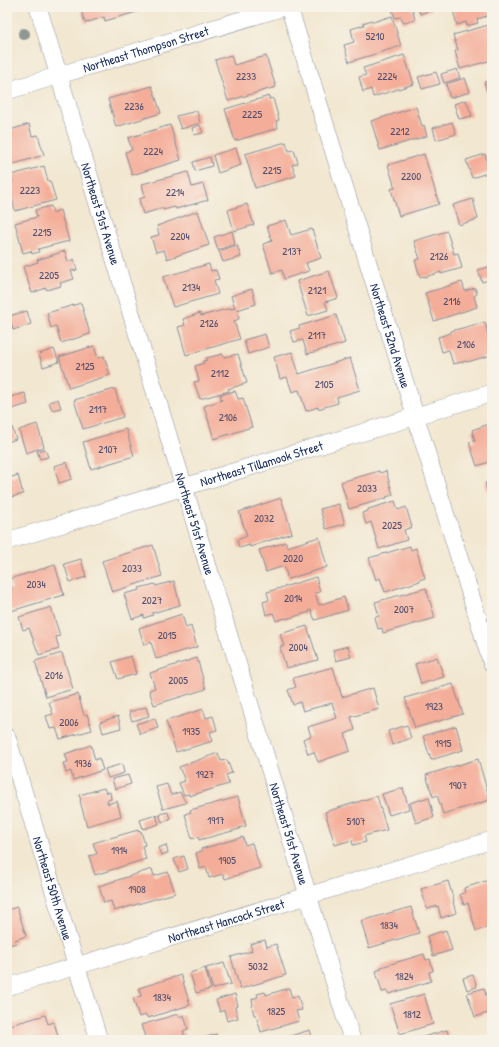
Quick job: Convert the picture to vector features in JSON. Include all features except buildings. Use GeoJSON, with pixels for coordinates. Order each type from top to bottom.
{"type":"FeatureCollection","features":[{"type":"Feature","properties":{"kind":"street","name":"Northeast 51st Avenue"},"geometry":{"type":"LineString","coordinates":[[38,7],[352,1040]]}},
{"type":"Feature","properties":{"kind":"street","name":"Northeast Thompson Street"},"geometry":{"type":"LineString","coordinates":[[7,91],[284,7]]}},
{"type":"Feature","properties":{"kind":"street","name":"Northeast 52nd Avenue"},"geometry":{"type":"LineString","coordinates":[[289,7],[492,664]]}},
{"type":"Feature","properties":{"kind":"street","name":"Northeast Tillamook Street"},"geometry":{"type":"LineString","coordinates":[[7,540],[492,393]]}},
{"type":"Feature","properties":{"kind":"street","name":"Northeast 50th Avenue"},"geometry":{"type":"LineString","coordinates":[[7,737],[100,1040]]}},
{"type":"Feature","properties":{"kind":"street","name":"Northeast Hancock Street"},"geometry":{"type":"LineString","coordinates":[[7,988],[492,840]]}}]}
